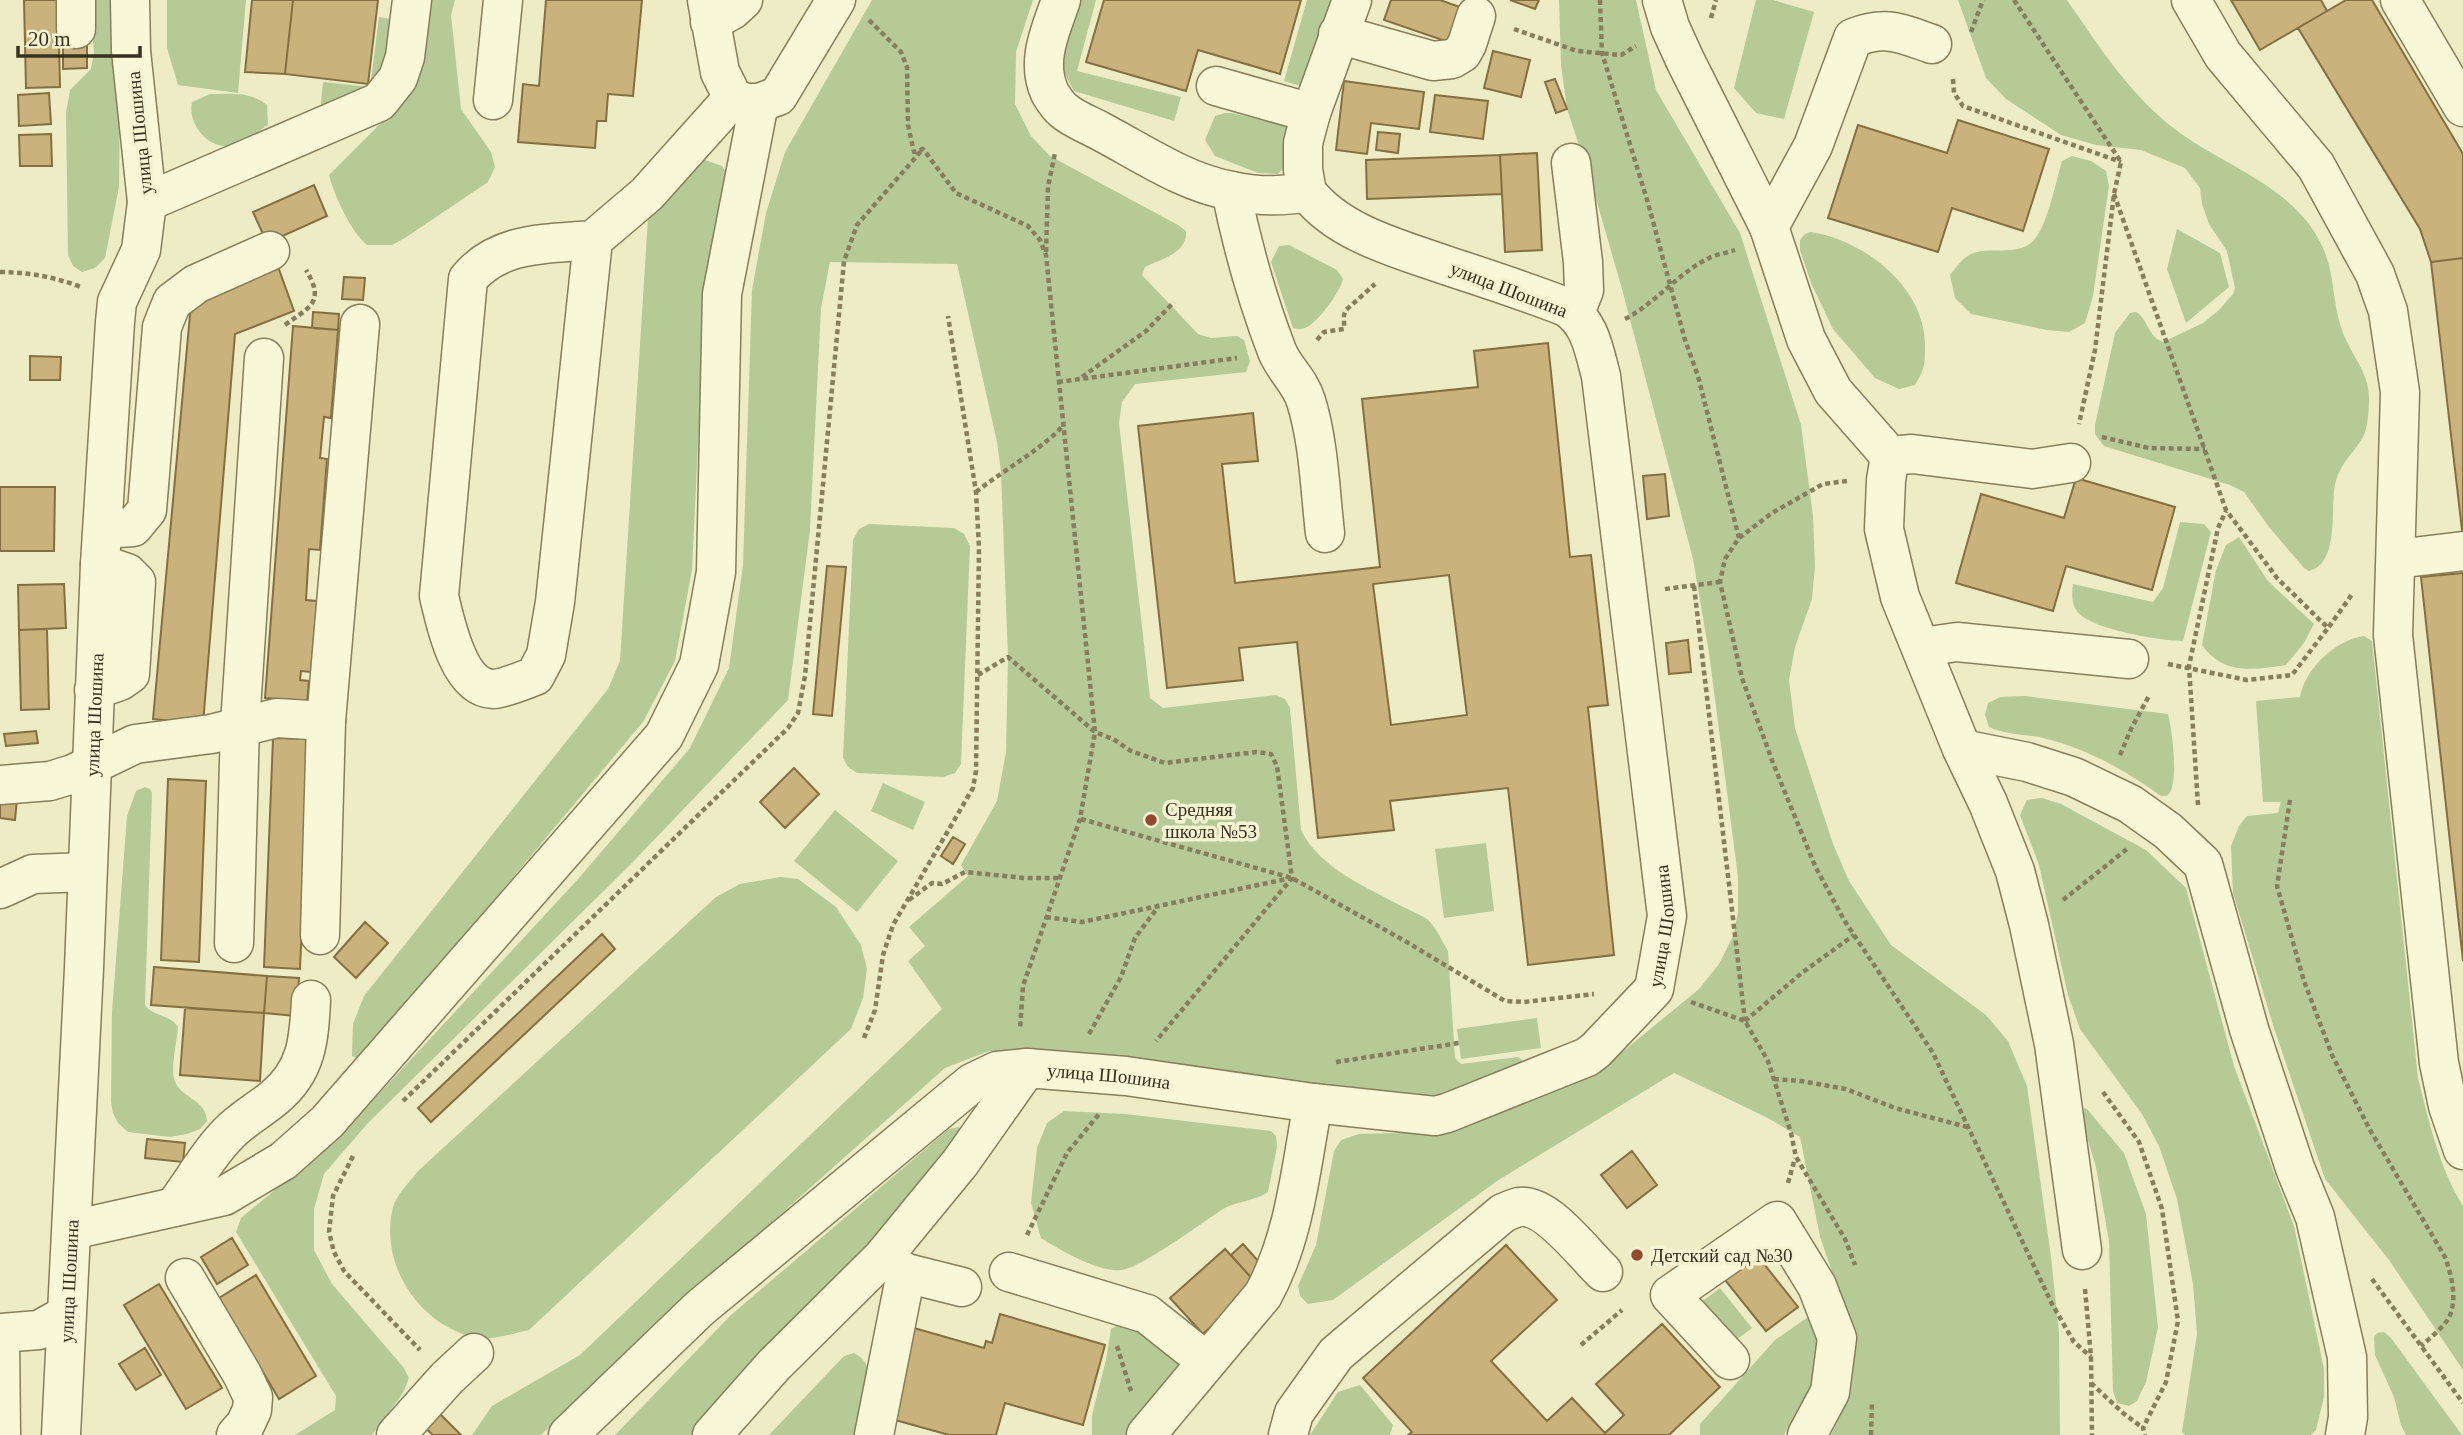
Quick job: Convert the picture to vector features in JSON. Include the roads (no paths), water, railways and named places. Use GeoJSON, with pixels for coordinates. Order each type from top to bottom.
{"type":"FeatureCollection","features":[{"type":"Feature","properties":{"kind":"street","name":"улица Шошина"},"geometry":{"type":"LineString","coordinates":[[61,1435],[101,547],[117,302],[141,250],[147,202],[131,51],[130,0]]}},
{"type":"Feature","properties":{"kind":"street"},"geometry":{"type":"LineString","coordinates":[[147,202],[379,102],[398,78],[402,68],[412,0]]}},
{"type":"Feature","properties":{"kind":"street"},"geometry":{"type":"LineString","coordinates":[[493,100],[503,0]]}},
{"type":"Feature","properties":{"kind":"street"},"geometry":{"type":"LineString","coordinates":[[72,1230],[224,1196],[283,1160],[327,1122],[663,736],[699,665],[716,572],[722,294],[746,101],[720,72],[708,11],[732,10],[743,0]]}},
{"type":"Feature","properties":{"kind":"street"},"geometry":{"type":"LineString","coordinates":[[1061,0],[1044,54],[1044,74],[1051,94],[1063,111],[1165,166],[1206,184],[1231,191],[1289,196],[1307,192],[1303,170],[1303,143],[1345,17],[1433,61],[1452,59],[1462,53],[1476,16]]}},
{"type":"Feature","properties":{"kind":"street"},"geometry":{"type":"LineString","coordinates":[[2191,0],[2223,55],[2316,166],[2375,274],[2388,311],[2400,392],[2393,635],[2438,1050],[2448,1106],[2463,1150]]}},
{"type":"Feature","properties":{"kind":"street"},"geometry":{"type":"LineString","coordinates":[[2400,0],[2463,107]]}},
{"type":"Feature","properties":{"kind":"street"},"geometry":{"type":"LineString","coordinates":[[593,240],[555,602],[546,654],[535,676],[493,689],[478,683],[465,672],[449,637],[439,596],[468,279],[480,264],[520,246],[593,240],[647,194],[746,101],[778,96],[850,7]]}},
{"type":"Feature","properties":{"kind":"street"},"geometry":{"type":"LineString","coordinates":[[1666,13],[1771,232],[1806,339],[1840,399],[1890,456]]}},
{"type":"Feature","properties":{"kind":"street"},"geometry":{"type":"LineString","coordinates":[[1771,232],[1813,146],[1853,38],[1873,30],[1895,31],[1944,57]]}},
{"type":"Feature","properties":{"kind":"street"},"geometry":{"type":"LineString","coordinates":[[1216,86],[1311,113]]}},
{"type":"Feature","properties":{"kind":"street"},"geometry":{"type":"LineString","coordinates":[[1571,163],[1583,262],[1583,325]]}},
{"type":"Feature","properties":{"kind":"street"},"geometry":{"type":"LineString","coordinates":[[1231,191],[1242,245],[1278,354],[1299,382],[1307,402],[1325,533]]}},
{"type":"Feature","properties":{"kind":"street","name":"улица Шошина"},"geometry":{"type":"LineString","coordinates":[[712,1435],[774,1365],[894,1266],[960,1163],[1027,1068],[1126,1076],[1314,1103],[1435,1116],[1587,1057],[1654,989],[1667,916],[1601,376],[1583,325],[1552,302],[1363,233],[1329,214],[1314,202],[1307,192]]}},
{"type":"Feature","properties":{"kind":"street"},"geometry":{"type":"LineString","coordinates":[[101,547],[134,527],[147,510],[162,327],[172,302],[196,284],[270,250]]}},
{"type":"Feature","properties":{"kind":"street"},"geometry":{"type":"LineString","coordinates":[[320,935],[326,720],[360,324]]}},
{"type":"Feature","properties":{"kind":"street"},"geometry":{"type":"LineString","coordinates":[[234,943],[240,725],[264,358]]}},
{"type":"Feature","properties":{"kind":"street"},"geometry":{"type":"LineString","coordinates":[[1890,456],[1912,454],[2032,469],[2074,447]]}},
{"type":"Feature","properties":{"kind":"street"},"geometry":{"type":"LineString","coordinates":[[1890,456],[1885,480],[1884,529],[1900,597],[2015,871],[2029,925],[2054,1044],[2082,1250]]}},
{"type":"Feature","properties":{"kind":"street"},"geometry":{"type":"LineString","coordinates":[[2396,559],[2463,551]]}},
{"type":"Feature","properties":{"kind":"street"},"geometry":{"type":"LineString","coordinates":[[1922,647],[1957,642],[2142,673]]}},
{"type":"Feature","properties":{"kind":"street"},"geometry":{"type":"LineString","coordinates":[[0,785],[50,781],[73,774],[135,744],[211,734],[277,718],[326,720]]}},
{"type":"Feature","properties":{"kind":"street"},"geometry":{"type":"LineString","coordinates":[[1962,749],[2027,762],[2074,777],[2104,791],[2130,804],[2156,822],[2203,864],[2249,1029],[2295,1168],[2315,1217],[2347,1357],[2348,1417],[2344,1435]]}},
{"type":"Feature","properties":{"kind":"street"},"geometry":{"type":"LineString","coordinates":[[0,889],[33,874],[87,872]]}},
{"type":"Feature","properties":{"kind":"street"},"geometry":{"type":"LineString","coordinates":[[174,1207],[207,1158],[229,1132],[274,1098],[299,1069],[309,1042],[311,1000]]}},
{"type":"Feature","properties":{"kind":"street"},"geometry":{"type":"LineString","coordinates":[[568,1435],[700,1308],[972,1083],[997,1071],[1027,1068]]}},
{"type":"Feature","properties":{"kind":"street"},"geometry":{"type":"LineString","coordinates":[[1154,1425],[1263,1295],[1275,1273],[1288,1230],[1314,1103]]}},
{"type":"Feature","properties":{"kind":"street"},"geometry":{"type":"LineString","coordinates":[[1288,1435],[1294,1413],[1336,1354],[1503,1213],[1518,1207],[1532,1208],[1547,1215],[1602,1272]]}},
{"type":"Feature","properties":{"kind":"street"},"geometry":{"type":"LineString","coordinates":[[1730,1360],[1670,1295],[1777,1221],[1817,1286],[1837,1338],[1830,1392],[1807,1435]]}},
{"type":"Feature","properties":{"kind":"street"},"geometry":{"type":"LineString","coordinates":[[874,1435],[894,1266],[962,1287]]}},
{"type":"Feature","properties":{"kind":"street"},"geometry":{"type":"LineString","coordinates":[[1009,1272],[1147,1314],[1206,1362]]}},
{"type":"Feature","properties":{"kind":"street"},"geometry":{"type":"LineString","coordinates":[[185,1278],[253,1396],[252,1410],[245,1425],[236,1435]]}},
{"type":"Feature","properties":{"kind":"street"},"geometry":{"type":"LineString","coordinates":[[1,1435],[0,1335],[39,1330],[66,1315]]}},
{"type":"Feature","properties":{"kind":"street"},"geometry":{"type":"LineString","coordinates":[[396,1435],[447,1378],[474,1353]]}},
{"type":"Feature","properties":{"kind":"place","name":"Средняя школа №53"},"geometry":{"type":"Point","coordinates":[1151,820]}},
{"type":"Feature","properties":{"kind":"place","name":"Детский сад №30"},"geometry":{"type":"Point","coordinates":[1637,1255]}}]}
